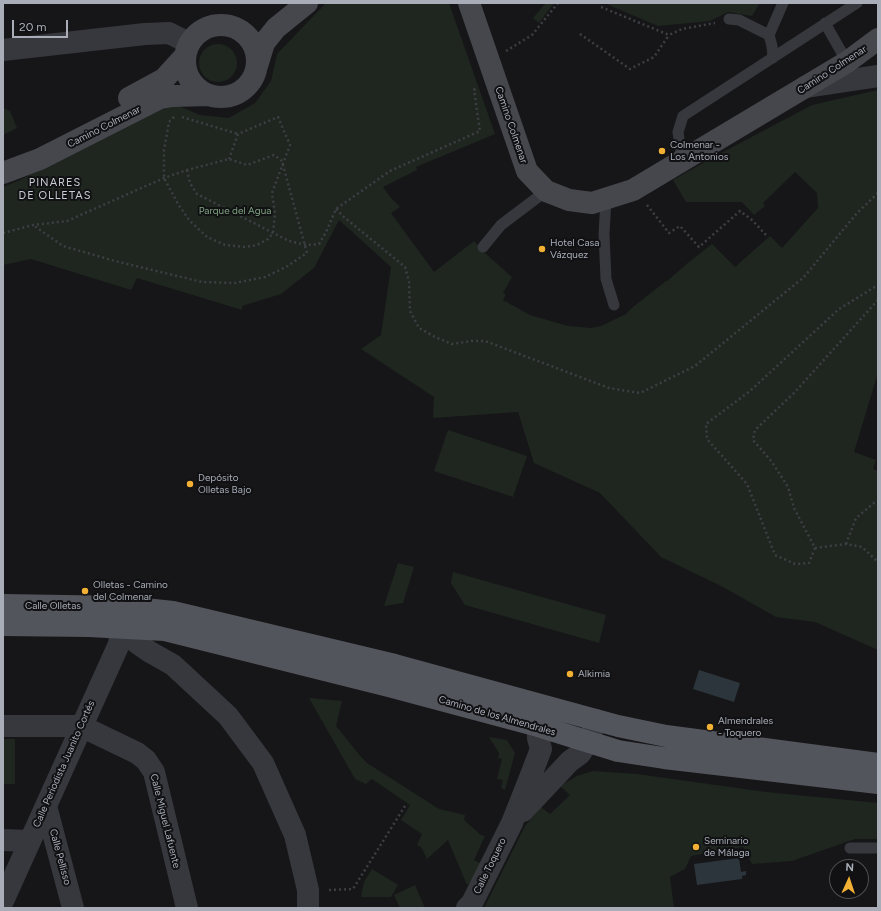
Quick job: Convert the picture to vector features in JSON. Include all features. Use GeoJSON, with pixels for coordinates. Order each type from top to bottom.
{"type":"FeatureCollection","features":[{"type":"Feature","properties":{"kind":"main road"},"geometry":{"type":"LineString","coordinates":[[276,28],[253,31],[229,26],[213,25],[203,29],[195,35],[187,49],[185,68],[190,80],[198,89],[208,95],[218,97],[238,93],[253,78],[264,43],[276,28],[308,3]]}},
{"type":"Feature","properties":{"kind":"main road","name":"Camino Colmenar"},"geometry":{"type":"LineString","coordinates":[[469,3],[527,171],[546,191],[569,200],[592,203],[633,190],[847,62],[878,39]]}},
{"type":"Feature","properties":{"kind":"main road"},"geometry":{"type":"LineString","coordinates":[[229,26],[238,29],[252,42],[256,50],[256,69]]}},
{"type":"Feature","properties":{"kind":"main road","name":"Camino Colmenar"},"geometry":{"type":"LineString","coordinates":[[3,160],[82,124],[164,79],[187,49]]}},
{"type":"Feature","properties":{"kind":"main road","name":"Camino Colmenar"},"geometry":{"type":"LineString","coordinates":[[3,173],[40,159],[160,98],[208,95]]}},
{"type":"Feature","properties":{"kind":"main road","name":"Calle Olletas"},"geometry":{"type":"LineString","coordinates":[[3,605],[123,617]]}},
{"type":"Feature","properties":{"kind":"main road"},"geometry":{"type":"LineString","coordinates":[[123,617],[173,612],[372,659],[618,726],[666,736],[878,764]]}},
{"type":"Feature","properties":{"kind":"main road","name":"Calle Olletas"},"geometry":{"type":"LineString","coordinates":[[3,625],[89,626],[123,617]]}},
{"type":"Feature","properties":{"kind":"main road","name":"Camino de los Almendrales"},"geometry":{"type":"LineString","coordinates":[[123,617],[165,630],[381,684],[538,726],[618,750],[664,758],[878,783]]}},
{"type":"Feature","properties":{"kind":"street"},"geometry":{"type":"LineString","coordinates":[[3,50],[145,34],[169,33],[187,49]]}},
{"type":"Feature","properties":{"kind":"street"},"geometry":{"type":"LineString","coordinates":[[805,87],[878,76]]}},
{"type":"Feature","properties":{"kind":"street"},"geometry":{"type":"LineString","coordinates":[[123,617],[137,643],[173,665],[228,716],[263,763],[295,835],[306,903]]}},
{"type":"Feature","properties":{"kind":"street","name":"Calle Periodista Juanito Cortés"},"geometry":{"type":"LineString","coordinates":[[3,901],[119,644],[123,617]]}},
{"type":"Feature","properties":{"kind":"street","name":"Calle Toquero"},"geometry":{"type":"LineString","coordinates":[[512,823],[570,761],[580,754],[588,742],[596,720]]}},
{"type":"Feature","properties":{"kind":"street"},"geometry":{"type":"LineString","coordinates":[[3,726],[81,726]]}},
{"type":"Feature","properties":{"kind":"street","name":"Calle Miguel Lafuente"},"geometry":{"type":"LineString","coordinates":[[81,726],[137,752],[146,760],[154,772],[187,908]]}},
{"type":"Feature","properties":{"kind":"street"},"geometry":{"type":"LineString","coordinates":[[538,726],[538,738],[541,749],[553,759],[570,761]]}},
{"type":"Feature","properties":{"kind":"street","name":"Calle Toquero"},"geometry":{"type":"LineString","coordinates":[[467,908],[472,903],[512,823],[541,749]]}},
{"type":"Feature","properties":{"kind":"street","name":"Calle Pellisso"},"geometry":{"type":"LineString","coordinates":[[46,806],[73,908]]}},
{"type":"Feature","properties":{"kind":"street"},"geometry":{"type":"LineString","coordinates":[[3,840],[29,841]]}},
{"type":"Feature","properties":{"kind":"lane"},"geometry":{"type":"LineString","coordinates":[[773,58],[769,35],[783,3]]}},
{"type":"Feature","properties":{"kind":"lane"},"geometry":{"type":"LineString","coordinates":[[682,160],[678,132],[683,116],[824,23],[857,3]]}},
{"type":"Feature","properties":{"kind":"lane"},"geometry":{"type":"LineString","coordinates":[[729,19],[739,20],[769,35]]}},
{"type":"Feature","properties":{"kind":"lane"},"geometry":{"type":"LineString","coordinates":[[824,23],[847,62]]}},
{"type":"Feature","properties":{"kind":"lane"},"geometry":{"type":"LineString","coordinates":[[483,247],[501,225],[546,191]]}},
{"type":"Feature","properties":{"kind":"lane"},"geometry":{"type":"LineString","coordinates":[[606,199],[604,234],[606,279],[614,306]]}},
{"type":"Feature","properties":{"kind":"lane"},"geometry":{"type":"LineString","coordinates":[[850,848],[878,848]]}},
{"type":"Feature","properties":{"kind":"path"},"geometry":{"type":"LineString","coordinates":[[501,54],[532,35],[558,3]]}},
{"type":"Feature","properties":{"kind":"path"},"geometry":{"type":"LineString","coordinates":[[601,7],[669,35]]}},
{"type":"Feature","properties":{"kind":"path"},"geometry":{"type":"LineString","coordinates":[[580,34],[630,69],[654,56],[669,35],[682,29],[729,19]]}},
{"type":"Feature","properties":{"kind":"path"},"geometry":{"type":"LineString","coordinates":[[187,170],[190,183],[197,194],[289,240],[306,245],[319,244],[336,209],[390,171],[480,131],[474,90],[478,87]]}},
{"type":"Feature","properties":{"kind":"path"},"geometry":{"type":"LineString","coordinates":[[176,115],[238,134],[278,117],[290,145],[283,165],[272,193],[275,214],[273,233],[268,239],[256,245],[245,247],[225,245],[207,236],[185,214],[164,178],[164,150],[169,122],[176,115]]}},
{"type":"Feature","properties":{"kind":"path"},"geometry":{"type":"LineString","coordinates":[[229,159],[238,134]]}},
{"type":"Feature","properties":{"kind":"path"},"geometry":{"type":"LineString","coordinates":[[3,233],[33,225],[67,221],[164,178],[187,170],[229,159],[247,165],[274,155],[281,160],[283,165],[307,253],[286,267],[265,277],[235,283],[202,282],[115,261],[63,246],[33,225]]}},
{"type":"Feature","properties":{"kind":"path"},"geometry":{"type":"LineString","coordinates":[[633,190],[669,233],[680,226],[699,246],[740,211],[752,220],[767,236]]}},
{"type":"Feature","properties":{"kind":"path"},"geometry":{"type":"LineString","coordinates":[[336,209],[405,267],[409,282],[410,311],[419,328],[452,344],[485,341],[609,388],[640,393],[695,366],[804,277],[857,213],[878,193]]}},
{"type":"Feature","properties":{"kind":"path"},"geometry":{"type":"LineString","coordinates":[[878,285],[839,309],[750,391],[706,424],[707,439],[747,484],[775,555],[795,564],[809,563],[815,548],[794,508],[788,487],[772,462],[753,440],[755,430],[794,393],[878,300]]}},
{"type":"Feature","properties":{"kind":"path"},"geometry":{"type":"LineString","coordinates":[[846,544],[856,518],[878,501]]}},
{"type":"Feature","properties":{"kind":"path"},"geometry":{"type":"LineString","coordinates":[[815,548],[846,544],[862,547],[878,562]]}},
{"type":"Feature","properties":{"kind":"path"},"geometry":{"type":"LineString","coordinates":[[306,903],[353,889],[405,806]]}},
{"type":"Feature","properties":{"kind":"green space","name":"Parque del Agua"},"geometry":{"type":"Polygon","coordinates":[[[326,3],[449,3],[495,134],[416,167],[417,170],[383,187],[400,207],[391,213],[434,272],[474,241],[512,277],[503,293],[506,294],[503,300],[530,315],[568,326],[591,328],[601,326],[626,314],[712,244],[735,267],[770,236],[782,248],[818,208],[817,193],[795,172],[763,203],[765,206],[754,215],[742,202],[686,202],[673,180],[812,105],[878,90],[878,373],[854,452],[876,460],[873,469],[878,471],[878,650],[815,622],[776,617],[723,587],[661,557],[600,493],[534,463],[518,412],[433,418],[434,397],[361,349],[381,335],[391,267],[339,220],[314,268],[281,294],[242,306],[242,310],[137,278],[131,290],[31,259],[3,265],[3,187],[18,181],[160,108],[174,104],[200,115],[229,118],[255,103],[271,81],[277,54],[326,3]]]}},
{"type":"Feature","properties":{"kind":"green space"},"geometry":{"type":"Polygon","coordinates":[[[554,3],[539,23],[533,18],[545,4],[554,3]]]}},
{"type":"Feature","properties":{"kind":"green space"},"geometry":{"type":"Polygon","coordinates":[[[606,3],[760,3],[752,16],[728,12],[710,21],[658,26],[606,3]]]}},
{"type":"Feature","properties":{"kind":"green space"},"geometry":{"type":"Polygon","coordinates":[[[214,44],[222,44],[232,49],[236,56],[236,70],[232,77],[222,82],[214,82],[204,77],[202,74],[199,67],[199,59],[204,49],[207,47],[214,44]]]}},
{"type":"Feature","properties":{"kind":"green space"},"geometry":{"type":"Polygon","coordinates":[[[3,108],[10,111],[17,128],[3,135],[3,108]]]}},
{"type":"Feature","properties":{"kind":"green space"},"geometry":{"type":"Polygon","coordinates":[[[448,430],[527,456],[513,497],[434,471],[448,430]]]}},
{"type":"Feature","properties":{"kind":"green space"},"geometry":{"type":"Polygon","coordinates":[[[398,563],[414,567],[403,603],[384,606],[398,563]]]}},
{"type":"Feature","properties":{"kind":"green space"},"geometry":{"type":"Polygon","coordinates":[[[453,572],[606,615],[599,643],[465,605],[451,583],[453,572]]]}},
{"type":"Feature","properties":{"kind":"green space"},"geometry":{"type":"Polygon","coordinates":[[[309,698],[342,701],[336,726],[367,763],[439,809],[465,815],[464,820],[481,835],[485,836],[474,860],[482,864],[473,881],[467,885],[448,840],[427,859],[421,847],[417,845],[422,834],[401,820],[410,805],[372,779],[366,784],[355,779],[309,698]]]}},
{"type":"Feature","properties":{"kind":"green space"},"geometry":{"type":"Polygon","coordinates":[[[489,737],[507,740],[515,753],[505,790],[501,788],[503,780],[497,779],[502,759],[498,758],[499,753],[489,737]]]}},
{"type":"Feature","properties":{"kind":"green space"},"geometry":{"type":"Polygon","coordinates":[[[3,739],[15,739],[15,784],[3,784],[3,739]]]}},
{"type":"Feature","properties":{"kind":"green space","name":"Seminario de Málaga"},"geometry":{"type":"Polygon","coordinates":[[[593,771],[637,774],[766,792],[878,803],[878,839],[855,839],[792,861],[752,864],[743,847],[691,856],[685,869],[670,877],[674,908],[484,908],[525,826],[541,807],[550,814],[570,795],[560,786],[577,776],[593,771]]]}},
{"type":"Feature","properties":{"kind":"green space"},"geometry":{"type":"Polygon","coordinates":[[[372,869],[398,885],[391,897],[361,897],[364,882],[372,869]]]}},
{"type":"Feature","properties":{"kind":"green space"},"geometry":{"type":"Polygon","coordinates":[[[415,885],[425,908],[400,908],[394,895],[415,885]]]}},
{"type":"Feature","properties":{"kind":"shaded area"},"geometry":{"type":"Polygon","coordinates":[[[699,670],[740,683],[734,702],[693,689],[699,670]]]}},
{"type":"Feature","properties":{"kind":"shaded area"},"geometry":{"type":"Polygon","coordinates":[[[739,858],[741,872],[746,871],[746,875],[742,876],[742,879],[697,885],[694,864],[739,858]]]}},
{"type":"Feature","properties":{"kind":"place","name":"Colmenar - Los Antonios"},"geometry":{"type":"Point","coordinates":[662,151]}},
{"type":"Feature","properties":{"kind":"place","name":"Hotel Casa Vázquez"},"geometry":{"type":"Point","coordinates":[542,249]}},
{"type":"Feature","properties":{"kind":"place","name":"Depósito Olletas Bajo"},"geometry":{"type":"Point","coordinates":[190,484]}},
{"type":"Feature","properties":{"kind":"place","name":"Olletas - Camino del Colmenar"},"geometry":{"type":"Point","coordinates":[85,591]}},
{"type":"Feature","properties":{"kind":"place","name":"Alkimia"},"geometry":{"type":"Point","coordinates":[570,674]}},
{"type":"Feature","properties":{"kind":"place","name":"Almendrales - Toquero"},"geometry":{"type":"Point","coordinates":[710,727]}},
{"type":"Feature","properties":{"kind":"place","name":"Seminario de Málaga"},"geometry":{"type":"Point","coordinates":[696,847]}},
{"type":"Feature","properties":{"kind":"district","name":"PINARES DE OLLETAS"},"geometry":{"type":"Point","coordinates":[55,189]}}]}
